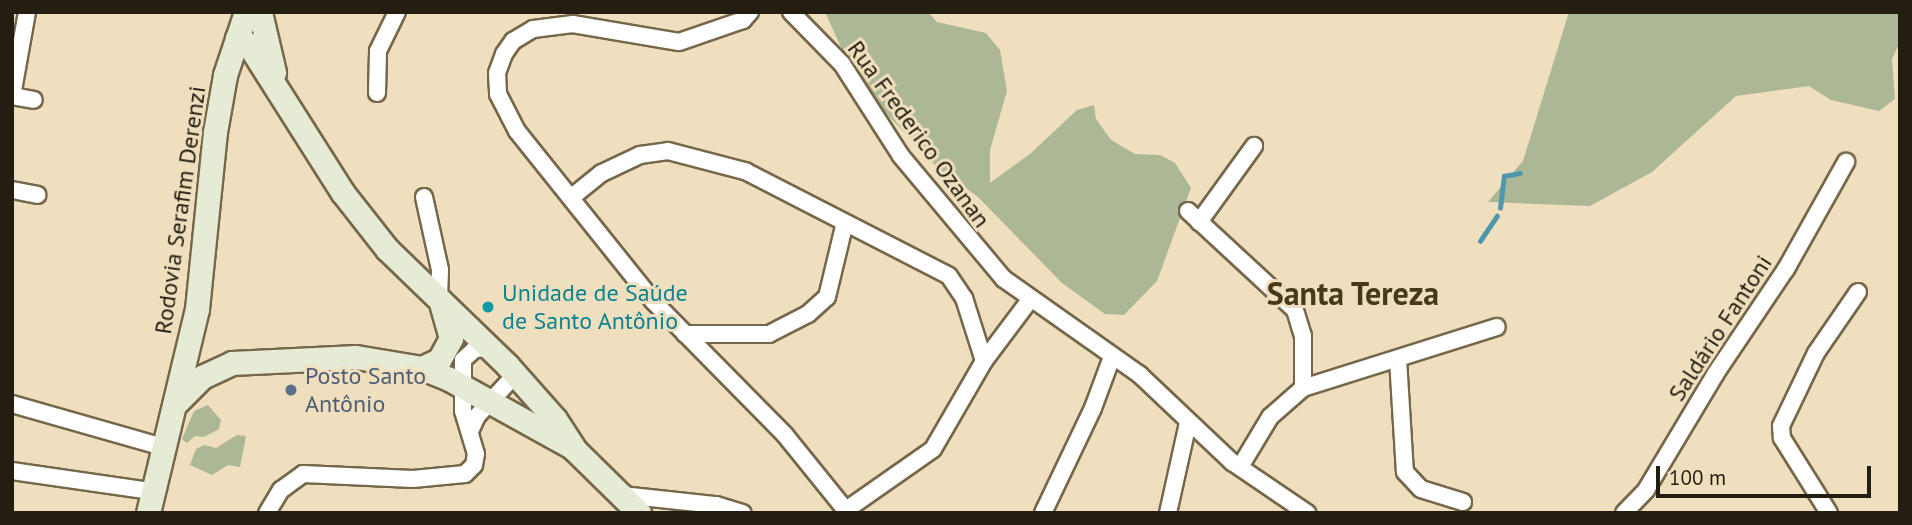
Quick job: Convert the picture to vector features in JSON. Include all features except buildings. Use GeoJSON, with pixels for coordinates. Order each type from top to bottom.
{"type":"FeatureCollection","features":[{"type":"Feature","properties":{"kind":"main road","name":"Rodovia Serafim Derenzi"},"geometry":{"type":"LineString","coordinates":[[149,502],[176,404],[197,309],[215,132],[237,38],[246,12]]}},
{"type":"Feature","properties":{"kind":"main road"},"geometry":{"type":"LineString","coordinates":[[260,12],[278,88]]}},
{"type":"Feature","properties":{"kind":"main road"},"geometry":{"type":"LineString","coordinates":[[237,38],[248,44],[342,193],[387,249],[515,374],[575,450],[639,513]]}},
{"type":"Feature","properties":{"kind":"main road"},"geometry":{"type":"LineString","coordinates":[[422,368],[439,360],[451,338],[439,299]]}},
{"type":"Feature","properties":{"kind":"main road"},"geometry":{"type":"LineString","coordinates":[[197,309],[203,346],[232,363]]}},
{"type":"Feature","properties":{"kind":"main road"},"geometry":{"type":"LineString","coordinates":[[176,404],[202,377],[232,363],[343,356],[422,368],[494,400],[575,450]]}},
{"type":"Feature","properties":{"kind":"street"},"geometry":{"type":"LineString","coordinates":[[27,12],[12,96],[34,100]]}},
{"type":"Feature","properties":{"kind":"street"},"geometry":{"type":"LineString","coordinates":[[377,93],[378,51],[397,12]]}},
{"type":"Feature","properties":{"kind":"street"},"geometry":{"type":"LineString","coordinates":[[750,12],[743,20],[679,42],[556,23],[524,32],[513,41],[497,73],[498,94],[517,131],[685,334],[785,435],[847,511],[933,449],[984,361],[1029,301]]}},
{"type":"Feature","properties":{"kind":"street","name":"Rua Frederico Ozanan"},"geometry":{"type":"LineString","coordinates":[[791,12],[842,64],[901,156],[971,245],[1029,301],[1140,375],[1188,424],[1240,467],[1307,513]]}},
{"type":"Feature","properties":{"kind":"street"},"geometry":{"type":"LineString","coordinates":[[1254,146],[1194,216],[1285,296],[1295,310],[1303,336],[1303,388]]}},
{"type":"Feature","properties":{"kind":"street"},"geometry":{"type":"LineString","coordinates":[[572,197],[624,160],[668,151],[745,171],[791,192],[844,226],[950,276],[968,308],[984,361]]}},
{"type":"Feature","properties":{"kind":"street","name":"Saldário Fantoni"},"geometry":{"type":"LineString","coordinates":[[1623,513],[1665,460],[1716,373],[1786,269],[1846,162]]}},
{"type":"Feature","properties":{"kind":"street"},"geometry":{"type":"LineString","coordinates":[[12,190],[38,195]]}},
{"type":"Feature","properties":{"kind":"street"},"geometry":{"type":"LineString","coordinates":[[424,197],[440,270],[439,299]]}},
{"type":"Feature","properties":{"kind":"street"},"geometry":{"type":"LineString","coordinates":[[685,334],[769,334],[808,314],[827,297],[844,226]]}},
{"type":"Feature","properties":{"kind":"street"},"geometry":{"type":"LineString","coordinates":[[1829,513],[1782,438],[1781,426],[1816,353],[1858,292]]}},
{"type":"Feature","properties":{"kind":"street"},"geometry":{"type":"LineString","coordinates":[[1240,467],[1270,417],[1303,388],[1497,327]]}},
{"type":"Feature","properties":{"kind":"street"},"geometry":{"type":"LineString","coordinates":[[267,513],[281,490],[303,474],[413,479],[464,474],[474,465],[476,454],[471,429],[463,411],[463,360],[475,349],[487,348]]}},
{"type":"Feature","properties":{"kind":"street"},"geometry":{"type":"LineString","coordinates":[[1042,513],[1093,408],[1112,356]]}},
{"type":"Feature","properties":{"kind":"street"},"geometry":{"type":"LineString","coordinates":[[1398,359],[1405,471],[1421,489],[1462,502]]}},
{"type":"Feature","properties":{"kind":"street"},"geometry":{"type":"LineString","coordinates":[[471,429],[477,415],[494,400],[515,374]]}},
{"type":"Feature","properties":{"kind":"street"},"geometry":{"type":"LineString","coordinates":[[12,404],[163,447]]}},
{"type":"Feature","properties":{"kind":"street"},"geometry":{"type":"LineString","coordinates":[[1168,513],[1188,424]]}},
{"type":"Feature","properties":{"kind":"street"},"geometry":{"type":"LineString","coordinates":[[12,471],[149,502]]}},
{"type":"Feature","properties":{"kind":"street"},"geometry":{"type":"LineString","coordinates":[[622,495],[716,505],[743,513]]}},
{"type":"Feature","properties":{"kind":"green space"},"geometry":{"type":"Polygon","coordinates":[[[825,12],[928,12],[937,22],[986,33],[1000,50],[1007,91],[990,150],[990,183],[1031,153],[1077,110],[1094,105],[1096,119],[1111,140],[1135,154],[1160,155],[1175,163],[1191,188],[1157,281],[1124,315],[1105,314],[1062,283],[978,197],[938,168],[882,109],[855,78],[825,12]]]}},
{"type":"Feature","properties":{"kind":"green space"},"geometry":{"type":"Polygon","coordinates":[[[1569,12],[1900,12],[1900,42],[1892,59],[1895,99],[1879,111],[1831,100],[1809,86],[1736,96],[1652,172],[1590,206],[1488,202],[1523,161],[1569,12]]]}},
{"type":"Feature","properties":{"kind":"green space"},"geometry":{"type":"Polygon","coordinates":[[[208,405],[221,420],[219,429],[204,437],[195,436],[187,443],[182,439],[194,411],[208,405]]]}},
{"type":"Feature","properties":{"kind":"green space"},"geometry":{"type":"Polygon","coordinates":[[[237,435],[246,436],[240,467],[228,465],[212,475],[190,465],[196,449],[204,445],[216,448],[237,435]]]}},
{"type":"Feature","properties":{"kind":"waterway"},"geometry":{"type":"LineString","coordinates":[[1500,208],[1504,176],[1520,173]]}},
{"type":"Feature","properties":{"kind":"waterway"},"geometry":{"type":"LineString","coordinates":[[1480,241],[1497,216]]}},
{"type":"Feature","properties":{"kind":"place","name":"Unidade de Saúde de Santo Antônio"},"geometry":{"type":"Point","coordinates":[488,307]}},
{"type":"Feature","properties":{"kind":"place","name":"Posto Santo Antônio"},"geometry":{"type":"Point","coordinates":[291,390]}},
{"type":"Feature","properties":{"kind":"district","name":"Santa Tereza"},"geometry":{"type":"Point","coordinates":[1353,293]}}]}
